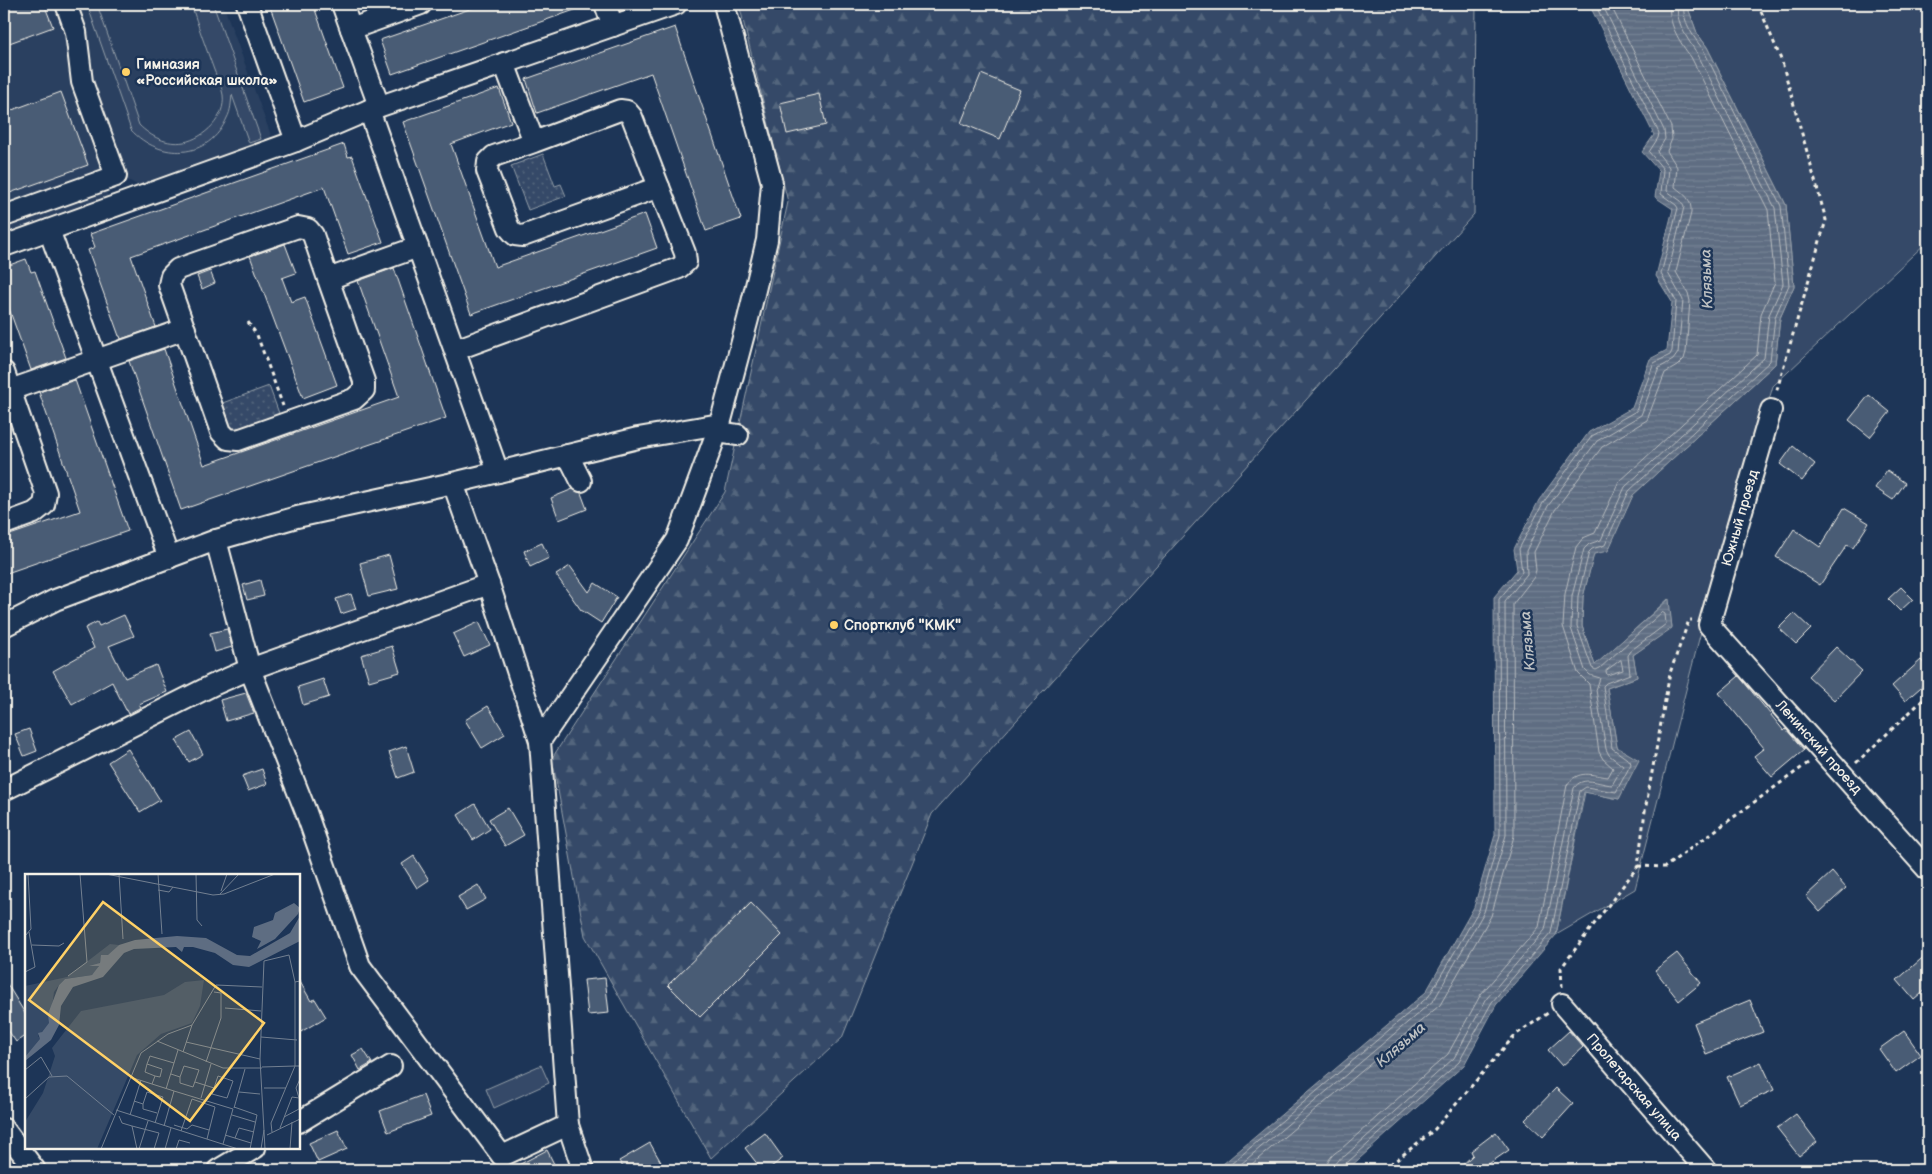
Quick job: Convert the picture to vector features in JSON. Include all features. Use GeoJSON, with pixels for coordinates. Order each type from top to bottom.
{"type":"FeatureCollection","features":[{"type":"Feature","properties":{"kind":"street"},"geometry":{"type":"LineString","coordinates":[[66,4],[76,32],[82,82],[126,202]]}},
{"type":"Feature","properties":{"kind":"street"},"geometry":{"type":"LineString","coordinates":[[247,4],[296,141]]}},
{"type":"Feature","properties":{"kind":"street"},"geometry":{"type":"LineString","coordinates":[[342,4],[418,247],[498,472]]}},
{"type":"Feature","properties":{"kind":"street"},"geometry":{"type":"LineString","coordinates":[[351,29],[421,4]]}},
{"type":"Feature","properties":{"kind":"street"},"geometry":{"type":"LineString","coordinates":[[606,4],[613,26]]}},
{"type":"Feature","properties":{"kind":"street"},"geometry":{"type":"LineString","coordinates":[[4,246],[296,141],[374,108],[676,4]]}},
{"type":"Feature","properties":{"kind":"street"},"geometry":{"type":"LineString","coordinates":[[540,741],[677,540],[718,428],[767,240],[772,183],[724,4]]}},
{"type":"Feature","properties":{"kind":"street"},"geometry":{"type":"LineString","coordinates":[[504,63],[534,142]]}},
{"type":"Feature","properties":{"kind":"street"},"geometry":{"type":"LineString","coordinates":[[455,350],[679,268],[686,262],[685,253],[659,186],[632,117],[627,112],[620,110],[494,156],[488,162],[487,171],[509,228],[515,236],[523,236],[659,186]]}},
{"type":"Feature","properties":{"kind":"street"},"geometry":{"type":"LineString","coordinates":[[4,216],[116,176]]}},
{"type":"Feature","properties":{"kind":"street"},"geometry":{"type":"LineString","coordinates":[[298,227],[308,229],[313,235],[364,380],[364,390],[354,399],[238,440],[228,440],[221,432],[185,329],[169,285],[171,276],[178,270],[298,227]]}},
{"type":"Feature","properties":{"kind":"street"},"geometry":{"type":"LineString","coordinates":[[49,230],[169,558]]}},
{"type":"Feature","properties":{"kind":"street"},"geometry":{"type":"LineString","coordinates":[[328,279],[418,247]]}},
{"type":"Feature","properties":{"kind":"street"},"geometry":{"type":"LineString","coordinates":[[4,524],[34,513],[44,505],[46,493],[7,381],[96,360],[185,329]]}},
{"type":"Feature","properties":{"kind":"street","name":"Южный проезд"},"geometry":{"type":"LineString","coordinates":[[1709,625],[1771,410]]}},
{"type":"Feature","properties":{"kind":"street"},"geometry":{"type":"LineString","coordinates":[[4,626],[55,600],[216,540],[297,517],[453,483],[638,438],[718,428],[738,435]]}},
{"type":"Feature","properties":{"kind":"street"},"geometry":{"type":"LineString","coordinates":[[568,455],[581,481]]}},
{"type":"Feature","properties":{"kind":"street"},"geometry":{"type":"LineString","coordinates":[[453,483],[489,584],[540,741],[568,1124],[583,1170]]}},
{"type":"Feature","properties":{"kind":"street"},"geometry":{"type":"LineString","coordinates":[[216,540],[250,669],[306,812],[360,966],[502,1156],[568,1124]]}},
{"type":"Feature","properties":{"kind":"street"},"geometry":{"type":"LineString","coordinates":[[4,790],[213,684],[489,584]]}},
{"type":"Feature","properties":{"kind":"street","name":"Ленинский проезд"},"geometry":{"type":"LineString","coordinates":[[1709,625],[1928,870]]}},
{"type":"Feature","properties":{"kind":"street","name":"Пролетарская улица"},"geometry":{"type":"LineString","coordinates":[[1562,1004],[1706,1170]]}},
{"type":"Feature","properties":{"kind":"street"},"geometry":{"type":"LineString","coordinates":[[300,1121],[391,1066]]}},
{"type":"Feature","properties":{"kind":"street"},"geometry":{"type":"LineString","coordinates":[[4,1128],[35,1170]]}},
{"type":"Feature","properties":{"kind":"street"},"geometry":{"type":"LineString","coordinates":[[218,1170],[253,1149]]}},
{"type":"Feature","properties":{"kind":"path"},"geometry":{"type":"LineString","coordinates":[[1758,4],[1782,62],[1826,220],[1771,410]]}},
{"type":"Feature","properties":{"kind":"path"},"geometry":{"type":"LineString","coordinates":[[248,322],[257,335],[289,422]]}},
{"type":"Feature","properties":{"kind":"path"},"geometry":{"type":"LineString","coordinates":[[1384,1170],[1434,1130],[1515,1035],[1562,1004],[1561,968],[1638,866],[1645,811],[1670,673],[1689,620],[1709,625]]}},
{"type":"Feature","properties":{"kind":"path"},"geometry":{"type":"LineString","coordinates":[[1844,774],[1928,695]]}},
{"type":"Feature","properties":{"kind":"path"},"geometry":{"type":"LineString","coordinates":[[1638,866],[1665,867],[1824,752]]}},
{"type":"Feature","properties":{"kind":"shaded area","name":"Гимназия «Российская школа»"},"geometry":{"type":"Polygon","coordinates":[[[4,4],[223,4],[273,141],[141,187],[128,180],[109,187],[106,199],[4,234],[4,4]]]}},
{"type":"Feature","properties":{"kind":"green space"},"geometry":{"type":"Polygon","coordinates":[[[87,4],[97,4],[139,125],[160,139],[178,143],[192,140],[206,131],[212,126],[221,111],[223,103],[222,89],[191,4],[213,4],[261,139],[249,143],[232,95],[231,107],[227,118],[219,132],[208,142],[196,148],[183,151],[169,151],[143,140],[131,130],[87,4]]]}},
{"type":"Feature","properties":{"kind":"green space"},"geometry":{"type":"Polygon","coordinates":[[[739,4],[1476,4],[1474,214],[932,814],[842,1038],[711,1158],[585,936],[552,758],[725,492],[788,202],[739,4]]]}},
{"type":"Feature","properties":{"kind":"green space"},"geometry":{"type":"Polygon","coordinates":[[[1693,4],[1928,4],[1928,241],[1773,386],[1699,639],[1635,889],[1556,935],[1585,792],[1619,799],[1629,778],[1617,747],[1607,688],[1637,677],[1633,655],[1672,627],[1668,599],[1595,666],[1582,626],[1583,597],[1594,553],[1608,550],[1633,495],[1775,364],[1780,318],[1794,286],[1786,205],[1707,47],[1697,33],[1688,8],[1693,4]]]}},
{"type":"Feature","properties":{"kind":"green space"},"geometry":{"type":"Polygon","coordinates":[[[543,154],[555,186],[561,184],[566,196],[528,210],[511,166],[543,154]]]}},
{"type":"Feature","properties":{"kind":"green space"},"geometry":{"type":"Polygon","coordinates":[[[269,386],[280,416],[237,431],[229,430],[217,405],[269,386]]]}},
{"type":"Feature","properties":{"kind":"green space"},"geometry":{"type":"Polygon","coordinates":[[[541,1065],[549,1083],[494,1108],[486,1089],[541,1065]]]}},
{"type":"Feature","properties":{"kind":"water","name":"Клязьма"},"geometry":{"type":"Polygon","coordinates":[[[1589,4],[1693,4],[1688,8],[1697,33],[1707,47],[1786,205],[1794,286],[1780,318],[1775,364],[1633,495],[1608,551],[1594,554],[1583,597],[1582,626],[1595,665],[1669,599],[1672,628],[1633,655],[1637,677],[1607,688],[1617,747],[1639,760],[1619,799],[1584,792],[1556,935],[1496,1005],[1464,1065],[1350,1167],[1336,1170],[1216,1170],[1426,992],[1474,907],[1495,835],[1494,597],[1517,570],[1514,549],[1539,500],[1589,432],[1632,408],[1650,359],[1667,350],[1672,302],[1656,276],[1673,209],[1655,197],[1659,171],[1642,152],[1654,135],[1589,4]]]}},
{"type":"Feature","properties":{"kind":"building"},"geometry":{"type":"Polygon","coordinates":[[[4,4],[44,4],[53,27],[4,45],[4,4]]]}},
{"type":"Feature","properties":{"kind":"building"},"geometry":{"type":"Polygon","coordinates":[[[269,4],[313,4],[343,88],[304,102],[269,4]]]}},
{"type":"Feature","properties":{"kind":"building"},"geometry":{"type":"Polygon","coordinates":[[[484,4],[585,4],[586,6],[392,74],[380,40],[484,4]]]}},
{"type":"Feature","properties":{"kind":"building"},"geometry":{"type":"Polygon","coordinates":[[[675,27],[741,219],[706,231],[651,73],[537,113],[526,79],[675,27]]]}},
{"type":"Feature","properties":{"kind":"building"},"geometry":{"type":"Polygon","coordinates":[[[981,74],[1020,90],[1000,139],[961,123],[981,74]]]}},
{"type":"Feature","properties":{"kind":"building"},"geometry":{"type":"Polygon","coordinates":[[[499,88],[511,122],[451,144],[495,267],[645,214],[657,248],[471,314],[403,122],[499,88]]]}},
{"type":"Feature","properties":{"kind":"building"},"geometry":{"type":"Polygon","coordinates":[[[61,92],[88,165],[4,195],[4,113],[61,92]]]}},
{"type":"Feature","properties":{"kind":"building"},"geometry":{"type":"Polygon","coordinates":[[[819,94],[826,125],[787,134],[780,103],[819,94]]]}},
{"type":"Feature","properties":{"kind":"building"},"geometry":{"type":"Polygon","coordinates":[[[344,144],[348,157],[352,156],[383,242],[348,254],[324,187],[131,256],[156,327],[121,339],[88,250],[95,247],[90,234],[344,144]]]}},
{"type":"Feature","properties":{"kind":"building"},"geometry":{"type":"Polygon","coordinates":[[[285,244],[296,273],[282,278],[291,302],[305,297],[337,385],[303,398],[250,256],[285,244]]]}},
{"type":"Feature","properties":{"kind":"building"},"geometry":{"type":"Polygon","coordinates":[[[26,259],[31,272],[35,271],[66,358],[31,370],[7,303],[4,304],[4,267],[26,259]]]}},
{"type":"Feature","properties":{"kind":"building"},"geometry":{"type":"Polygon","coordinates":[[[394,268],[446,418],[181,510],[129,361],[164,349],[204,465],[399,397],[358,281],[394,268]]]}},
{"type":"Feature","properties":{"kind":"building"},"geometry":{"type":"Polygon","coordinates":[[[210,271],[215,283],[202,289],[197,276],[210,271]]]}},
{"type":"Feature","properties":{"kind":"building"},"geometry":{"type":"Polygon","coordinates":[[[75,380],[128,531],[4,574],[4,537],[80,511],[39,392],[75,380]]]}},
{"type":"Feature","properties":{"kind":"building"},"geometry":{"type":"Polygon","coordinates":[[[1869,395],[1890,412],[1870,437],[1849,420],[1869,395]]]}},
{"type":"Feature","properties":{"kind":"building"},"geometry":{"type":"Polygon","coordinates":[[[1793,446],[1815,464],[1802,481],[1780,464],[1793,446]]]}},
{"type":"Feature","properties":{"kind":"building"},"geometry":{"type":"Polygon","coordinates":[[[1887,470],[1905,483],[1893,500],[1875,488],[1887,470]]]}},
{"type":"Feature","properties":{"kind":"building"},"geometry":{"type":"Polygon","coordinates":[[[573,489],[581,493],[587,509],[559,520],[551,498],[573,489]]]}},
{"type":"Feature","properties":{"kind":"building"},"geometry":{"type":"Polygon","coordinates":[[[1844,508],[1869,523],[1853,548],[1847,545],[1820,585],[1776,557],[1794,529],[1820,547],[1844,508]]]}},
{"type":"Feature","properties":{"kind":"building"},"geometry":{"type":"Polygon","coordinates":[[[542,543],[549,558],[530,567],[524,551],[542,543]]]}},
{"type":"Feature","properties":{"kind":"building"},"geometry":{"type":"Polygon","coordinates":[[[389,555],[398,589],[369,596],[360,563],[389,555]]]}},
{"type":"Feature","properties":{"kind":"building"},"geometry":{"type":"Polygon","coordinates":[[[570,566],[589,592],[595,583],[617,597],[601,623],[581,610],[556,575],[570,566]]]}},
{"type":"Feature","properties":{"kind":"building"},"geometry":{"type":"Polygon","coordinates":[[[260,580],[264,596],[247,600],[243,585],[260,580]]]}},
{"type":"Feature","properties":{"kind":"building"},"geometry":{"type":"Polygon","coordinates":[[[1901,587],[1913,599],[1900,611],[1888,599],[1901,587]]]}},
{"type":"Feature","properties":{"kind":"building"},"geometry":{"type":"Polygon","coordinates":[[[351,594],[356,609],[341,614],[336,599],[351,594]]]}},
{"type":"Feature","properties":{"kind":"building"},"geometry":{"type":"Polygon","coordinates":[[[1794,613],[1811,629],[1796,644],[1779,628],[1794,613]]]}},
{"type":"Feature","properties":{"kind":"building"},"geometry":{"type":"Polygon","coordinates":[[[124,615],[134,636],[109,646],[125,678],[156,665],[167,692],[139,704],[141,707],[128,714],[112,682],[72,704],[53,671],[94,648],[85,628],[97,622],[99,626],[124,615]]]}},
{"type":"Feature","properties":{"kind":"building"},"geometry":{"type":"Polygon","coordinates":[[[479,622],[490,645],[464,657],[453,634],[479,622]]]}},
{"type":"Feature","properties":{"kind":"building"},"geometry":{"type":"Polygon","coordinates":[[[227,629],[232,647],[215,652],[210,633],[227,629]]]}},
{"type":"Feature","properties":{"kind":"building"},"geometry":{"type":"Polygon","coordinates":[[[392,646],[400,672],[369,681],[361,655],[392,646]]]}},
{"type":"Feature","properties":{"kind":"building"},"geometry":{"type":"Polygon","coordinates":[[[1836,647],[1862,671],[1834,700],[1808,676],[1836,647]]]}},
{"type":"Feature","properties":{"kind":"building"},"geometry":{"type":"Polygon","coordinates":[[[1921,660],[1928,668],[1928,681],[1905,701],[1892,686],[1921,660]]]}},
{"type":"Feature","properties":{"kind":"building"},"geometry":{"type":"Polygon","coordinates":[[[1739,676],[1784,731],[1786,729],[1804,750],[1772,777],[1754,756],[1764,748],[1719,693],[1739,676]]]}},
{"type":"Feature","properties":{"kind":"building"},"geometry":{"type":"Polygon","coordinates":[[[323,679],[329,697],[303,705],[298,687],[323,679]]]}},
{"type":"Feature","properties":{"kind":"building"},"geometry":{"type":"Polygon","coordinates":[[[246,693],[254,713],[226,721],[220,700],[246,693]]]}},
{"type":"Feature","properties":{"kind":"building"},"geometry":{"type":"Polygon","coordinates":[[[488,706],[505,734],[482,748],[465,720],[488,706]]]}},
{"type":"Feature","properties":{"kind":"building"},"geometry":{"type":"Polygon","coordinates":[[[29,729],[37,751],[24,756],[15,734],[29,729]]]}},
{"type":"Feature","properties":{"kind":"building"},"geometry":{"type":"Polygon","coordinates":[[[191,732],[203,754],[189,762],[176,740],[191,732]]]}},
{"type":"Feature","properties":{"kind":"building"},"geometry":{"type":"Polygon","coordinates":[[[406,746],[414,772],[398,778],[389,752],[406,746]]]}},
{"type":"Feature","properties":{"kind":"building"},"geometry":{"type":"Polygon","coordinates":[[[128,749],[160,800],[140,812],[108,762],[128,749]]]}},
{"type":"Feature","properties":{"kind":"building"},"geometry":{"type":"Polygon","coordinates":[[[262,769],[267,784],[248,791],[242,776],[262,769]]]}},
{"type":"Feature","properties":{"kind":"building"},"geometry":{"type":"Polygon","coordinates":[[[475,804],[490,829],[473,840],[458,815],[475,804]]]}},
{"type":"Feature","properties":{"kind":"building"},"geometry":{"type":"Polygon","coordinates":[[[508,808],[524,835],[505,846],[489,819],[508,808]]]}},
{"type":"Feature","properties":{"kind":"building"},"geometry":{"type":"Polygon","coordinates":[[[414,856],[429,880],[417,888],[402,864],[414,856]]]}},
{"type":"Feature","properties":{"kind":"building"},"geometry":{"type":"Polygon","coordinates":[[[1832,872],[1846,888],[1820,912],[1806,896],[1832,872]]]}},
{"type":"Feature","properties":{"kind":"building"},"geometry":{"type":"Polygon","coordinates":[[[478,885],[486,899],[466,910],[458,897],[478,885]]]}},
{"type":"Feature","properties":{"kind":"building"},"geometry":{"type":"Polygon","coordinates":[[[751,903],[782,935],[700,1017],[668,985],[751,903]]]}},
{"type":"Feature","properties":{"kind":"building"},"geometry":{"type":"Polygon","coordinates":[[[1677,953],[1701,983],[1679,1001],[1655,970],[1677,953]]]}},
{"type":"Feature","properties":{"kind":"building"},"geometry":{"type":"Polygon","coordinates":[[[1928,953],[1928,988],[1914,1000],[1897,980],[1928,953]]]}},
{"type":"Feature","properties":{"kind":"building"},"geometry":{"type":"Polygon","coordinates":[[[605,978],[609,1013],[588,1015],[584,980],[605,978]]]}},
{"type":"Feature","properties":{"kind":"building"},"geometry":{"type":"Polygon","coordinates":[[[4,979],[25,1013],[25,1036],[16,1042],[4,1024],[4,979]]]}},
{"type":"Feature","properties":{"kind":"building"},"geometry":{"type":"Polygon","coordinates":[[[300,982],[311,1001],[315,999],[326,1017],[300,1032],[300,982]]]}},
{"type":"Feature","properties":{"kind":"building"},"geometry":{"type":"Polygon","coordinates":[[[1750,1000],[1763,1032],[1706,1054],[1694,1023],[1750,1000]]]}},
{"type":"Feature","properties":{"kind":"building"},"geometry":{"type":"Polygon","coordinates":[[[1569,1031],[1583,1047],[1562,1066],[1548,1050],[1569,1031]]]}},
{"type":"Feature","properties":{"kind":"building"},"geometry":{"type":"Polygon","coordinates":[[[1904,1031],[1921,1055],[1896,1073],[1879,1049],[1904,1031]]]}},
{"type":"Feature","properties":{"kind":"building"},"geometry":{"type":"Polygon","coordinates":[[[363,1049],[372,1063],[360,1070],[352,1055],[363,1049]]]}},
{"type":"Feature","properties":{"kind":"building"},"geometry":{"type":"Polygon","coordinates":[[[1761,1062],[1774,1090],[1740,1105],[1727,1077],[1761,1062]]]}},
{"type":"Feature","properties":{"kind":"building"},"geometry":{"type":"Polygon","coordinates":[[[1556,1088],[1573,1104],[1543,1137],[1525,1120],[1556,1088]]]}},
{"type":"Feature","properties":{"kind":"building"},"geometry":{"type":"Polygon","coordinates":[[[423,1095],[431,1116],[388,1132],[380,1111],[423,1095]]]}},
{"type":"Feature","properties":{"kind":"building"},"geometry":{"type":"Polygon","coordinates":[[[1796,1114],[1817,1142],[1799,1156],[1777,1128],[1796,1114]]]}},
{"type":"Feature","properties":{"kind":"building"},"geometry":{"type":"Polygon","coordinates":[[[338,1130],[347,1149],[318,1162],[309,1143],[338,1130]]]}},
{"type":"Feature","properties":{"kind":"building"},"geometry":{"type":"Polygon","coordinates":[[[1496,1132],[1509,1150],[1480,1170],[1457,1170],[1473,1155],[1471,1151],[1496,1132]]]}},
{"type":"Feature","properties":{"kind":"building"},"geometry":{"type":"Polygon","coordinates":[[[765,1133],[783,1158],[767,1170],[762,1170],[745,1148],[765,1133]]]}},
{"type":"Feature","properties":{"kind":"building"},"geometry":{"type":"Polygon","coordinates":[[[650,1143],[662,1164],[652,1170],[625,1170],[619,1161],[650,1143]]]}},
{"type":"Feature","properties":{"kind":"building"},"geometry":{"type":"Polygon","coordinates":[[[547,1150],[557,1170],[509,1170],[547,1150]]]}},
{"type":"Feature","properties":{"kind":"place","name":"Гимназия «Российская школа»"},"geometry":{"type":"Point","coordinates":[126,72]}},
{"type":"Feature","properties":{"kind":"place","name":"Спортклуб \"КМК\""},"geometry":{"type":"Point","coordinates":[834,625]}}]}
